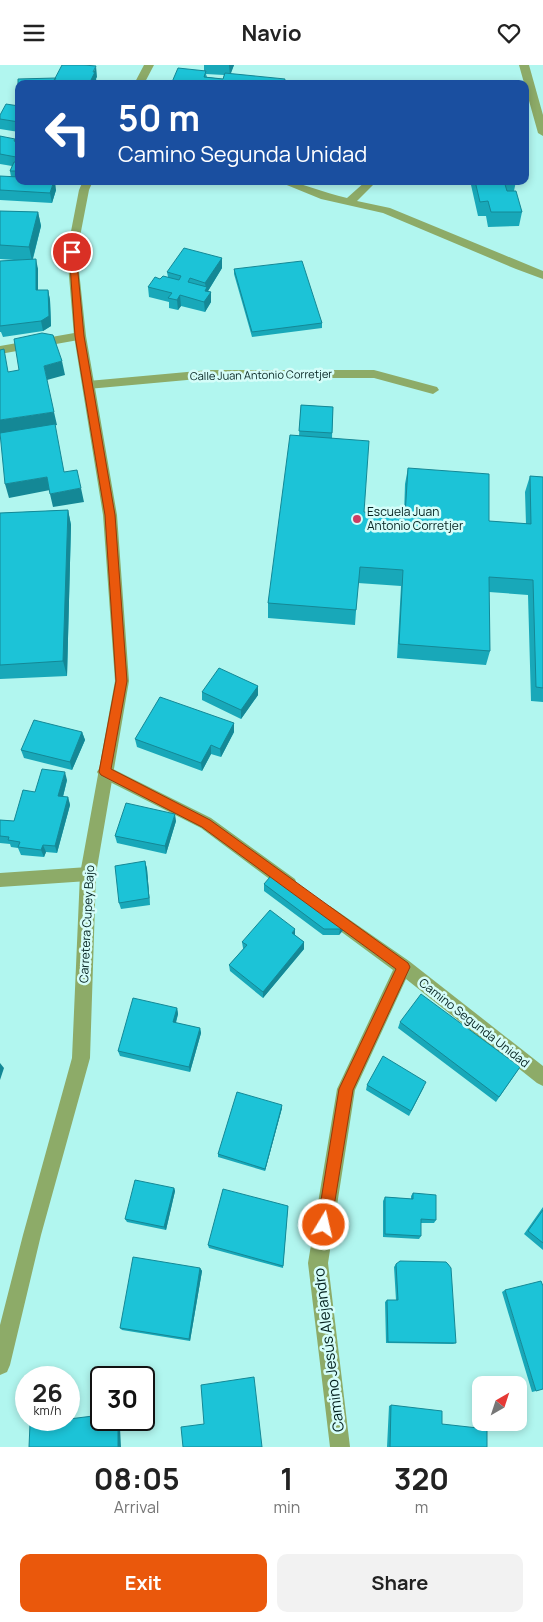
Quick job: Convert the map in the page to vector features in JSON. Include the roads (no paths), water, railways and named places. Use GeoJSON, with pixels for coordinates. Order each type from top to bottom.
{"type":"FeatureCollection","features":[{"type":"Feature","properties":{"kind":"street"},"geometry":{"type":"LineString","coordinates":[[141,80],[149,65]]}},
{"type":"Feature","properties":{"kind":"street"},"geometry":{"type":"LineString","coordinates":[[524,65],[528,80]]}},
{"type":"Feature","properties":{"kind":"street"},"geometry":{"type":"LineString","coordinates":[[529,83],[543,133]]}},
{"type":"Feature","properties":{"kind":"street","name":"Carretera Cupey Bajo"},"geometry":{"type":"LineString","coordinates":[[0,1365],[32,1235],[82,1057],[88,875],[122,681],[110,515],[80,336],[72,252],[86,185]]}},
{"type":"Feature","properties":{"kind":"street"},"geometry":{"type":"LineString","coordinates":[[292,185],[324,197],[386,210],[543,275]]}},
{"type":"Feature","properties":{"kind":"street"},"geometry":{"type":"LineString","coordinates":[[349,202],[368,185]]}},
{"type":"Feature","properties":{"kind":"street"},"geometry":{"type":"LineString","coordinates":[[0,350],[80,336]]}},
{"type":"Feature","properties":{"kind":"street","name":"Calle Juan Antonio Corretjer"},"geometry":{"type":"LineString","coordinates":[[88,385],[209,374],[374,374],[432,391]]}},
{"type":"Feature","properties":{"kind":"street"},"geometry":{"type":"LineString","coordinates":[[105,772],[206,823],[300,892]]}},
{"type":"Feature","properties":{"kind":"street"},"geometry":{"type":"LineString","coordinates":[[0,880],[88,875]]}},
{"type":"Feature","properties":{"kind":"street","name":"Camino Segunda Unidad"},"geometry":{"type":"LineString","coordinates":[[316,904],[403,967],[543,1077]]}},
{"type":"Feature","properties":{"kind":"street","name":"Camino Jesús Alejandro"},"geometry":{"type":"LineString","coordinates":[[340,1447],[318,1263],[346,1089],[403,967]]}},
{"type":"Feature","properties":{"kind":"place","name":"Escuela Juan Antonio Corretjer"},"geometry":{"type":"Point","coordinates":[357,519]}}]}
